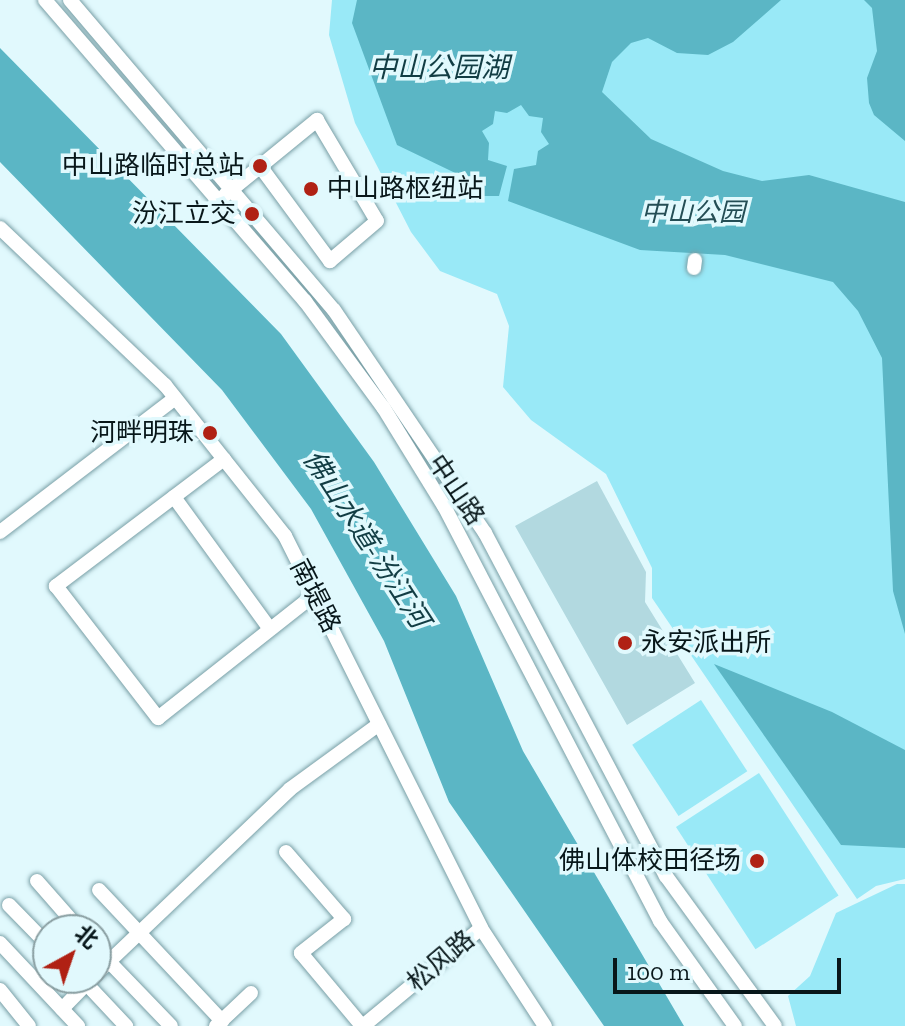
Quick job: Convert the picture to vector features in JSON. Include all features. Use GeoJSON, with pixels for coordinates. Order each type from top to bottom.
{"type":"FeatureCollection","features":[{"type":"Feature","properties":{"kind":"street","name":"中山路"},"geometry":{"type":"LineString","coordinates":[[45,0],[305,301],[383,407],[444,506],[660,921],[735,1026]]}},
{"type":"Feature","properties":{"kind":"street","name":"中山路"},"geometry":{"type":"LineString","coordinates":[[70,0],[334,310],[485,533],[666,876],[775,1026]]}},
{"type":"Feature","properties":{"kind":"street"},"geometry":{"type":"LineString","coordinates":[[217,201],[231,190],[260,166],[317,120],[377,221],[330,261],[260,166]]}},
{"type":"Feature","properties":{"kind":"street","name":"南堤路"},"geometry":{"type":"LineString","coordinates":[[0,228],[175,398],[285,536],[481,928],[545,1026]]}},
{"type":"Feature","properties":{"kind":"street"},"geometry":{"type":"LineString","coordinates":[[0,532],[175,398]]}},
{"type":"Feature","properties":{"kind":"street"},"geometry":{"type":"LineString","coordinates":[[224,459],[56,586],[158,718],[314,595]]}},
{"type":"Feature","properties":{"kind":"street"},"geometry":{"type":"LineString","coordinates":[[174,497],[270,629]]}},
{"type":"Feature","properties":{"kind":"street"},"geometry":{"type":"LineString","coordinates":[[112,958],[290,789],[379,724]]}},
{"type":"Feature","properties":{"kind":"street"},"geometry":{"type":"LineString","coordinates":[[286,852],[344,919],[301,953],[363,1026]]}},
{"type":"Feature","properties":{"kind":"street"},"geometry":{"type":"LineString","coordinates":[[37,881],[66,914]]}},
{"type":"Feature","properties":{"kind":"street"},"geometry":{"type":"LineString","coordinates":[[99,890],[219,1023],[251,993]]}},
{"type":"Feature","properties":{"kind":"street"},"geometry":{"type":"LineString","coordinates":[[9,905],[32,929]]}},
{"type":"Feature","properties":{"kind":"street","name":"松风路"},"geometry":{"type":"LineString","coordinates":[[363,1026],[481,928]]}},
{"type":"Feature","properties":{"kind":"street"},"geometry":{"type":"LineString","coordinates":[[0,943],[78,1026]]}},
{"type":"Feature","properties":{"kind":"street"},"geometry":{"type":"LineString","coordinates":[[112,966],[171,1026]]}},
{"type":"Feature","properties":{"kind":"street"},"geometry":{"type":"LineString","coordinates":[[0,990],[29,1026]]}},
{"type":"Feature","properties":{"kind":"street"},"geometry":{"type":"LineString","coordinates":[[62,1009],[76,994]]}},
{"type":"Feature","properties":{"kind":"street"},"geometry":{"type":"LineString","coordinates":[[101,994],[126,1026]]}},
{"type":"Feature","properties":{"kind":"green space","name":"中山公园"},"geometry":{"type":"Polygon","coordinates":[[[332,0],[905,0],[905,879],[876,886],[857,899],[652,598],[652,568],[606,474],[531,420],[503,387],[509,326],[497,294],[440,271],[411,232],[355,123],[329,35],[332,0]]]}},
{"type":"Feature","properties":{"kind":"green space"},"geometry":{"type":"Polygon","coordinates":[[[701,700],[747,771],[679,816],[632,745],[701,700]]]}},
{"type":"Feature","properties":{"kind":"green space","name":"佛山体校田径场"},"geometry":{"type":"Polygon","coordinates":[[[759,773],[839,895],[755,949],[676,827],[759,773]]]}},
{"type":"Feature","properties":{"kind":"green space"},"geometry":{"type":"Polygon","coordinates":[[[897,884],[905,884],[905,1026],[796,1026],[788,996],[810,976],[836,913],[897,884]]]}},
{"type":"Feature","properties":{"kind":"water","name":"中山公园湖"},"geometry":{"type":"Polygon","coordinates":[[[357,0],[781,0],[733,42],[708,55],[677,53],[648,38],[631,43],[612,62],[602,92],[651,139],[723,171],[762,181],[809,175],[905,202],[905,634],[893,591],[882,358],[858,311],[833,282],[725,255],[640,250],[508,201],[514,169],[536,165],[538,151],[549,144],[541,132],[543,118],[529,116],[521,105],[507,113],[495,111],[493,124],[482,131],[489,143],[488,160],[507,166],[499,196],[484,196],[474,182],[397,145],[352,23],[357,0]]]}},
{"type":"Feature","properties":{"kind":"water"},"geometry":{"type":"Polygon","coordinates":[[[864,0],[905,0],[905,141],[874,115],[869,103],[867,78],[877,51],[872,8],[864,0]]]}},
{"type":"Feature","properties":{"kind":"water","name":"佛山水道-汾江河"},"geometry":{"type":"Polygon","coordinates":[[[0,48],[281,334],[374,462],[456,596],[523,751],[684,1026],[604,1026],[449,802],[384,641],[311,509],[222,390],[0,162],[0,48]]]}},
{"type":"Feature","properties":{"kind":"water"},"geometry":{"type":"Polygon","coordinates":[[[714,664],[832,712],[905,750],[905,848],[841,845],[714,664]]]}},
{"type":"Feature","properties":{"kind":"building","name":"永安派出所"},"geometry":{"type":"Polygon","coordinates":[[[597,481],[646,572],[645,602],[695,683],[627,725],[515,526],[597,481]]]}},
{"type":"Feature","properties":{"kind":"place","name":"中山路临时总站"},"geometry":{"type":"Point","coordinates":[260,166]}},
{"type":"Feature","properties":{"kind":"place","name":"中山路枢纽站"},"geometry":{"type":"Point","coordinates":[311,189]}},
{"type":"Feature","properties":{"kind":"place","name":"汾江立交"},"geometry":{"type":"Point","coordinates":[252,214]}},
{"type":"Feature","properties":{"kind":"place","name":"河畔明珠"},"geometry":{"type":"Point","coordinates":[210,433]}},
{"type":"Feature","properties":{"kind":"place","name":"永安派出所"},"geometry":{"type":"Point","coordinates":[625,643]}},
{"type":"Feature","properties":{"kind":"place","name":"佛山体校田径场"},"geometry":{"type":"Point","coordinates":[757,861]}}]}
